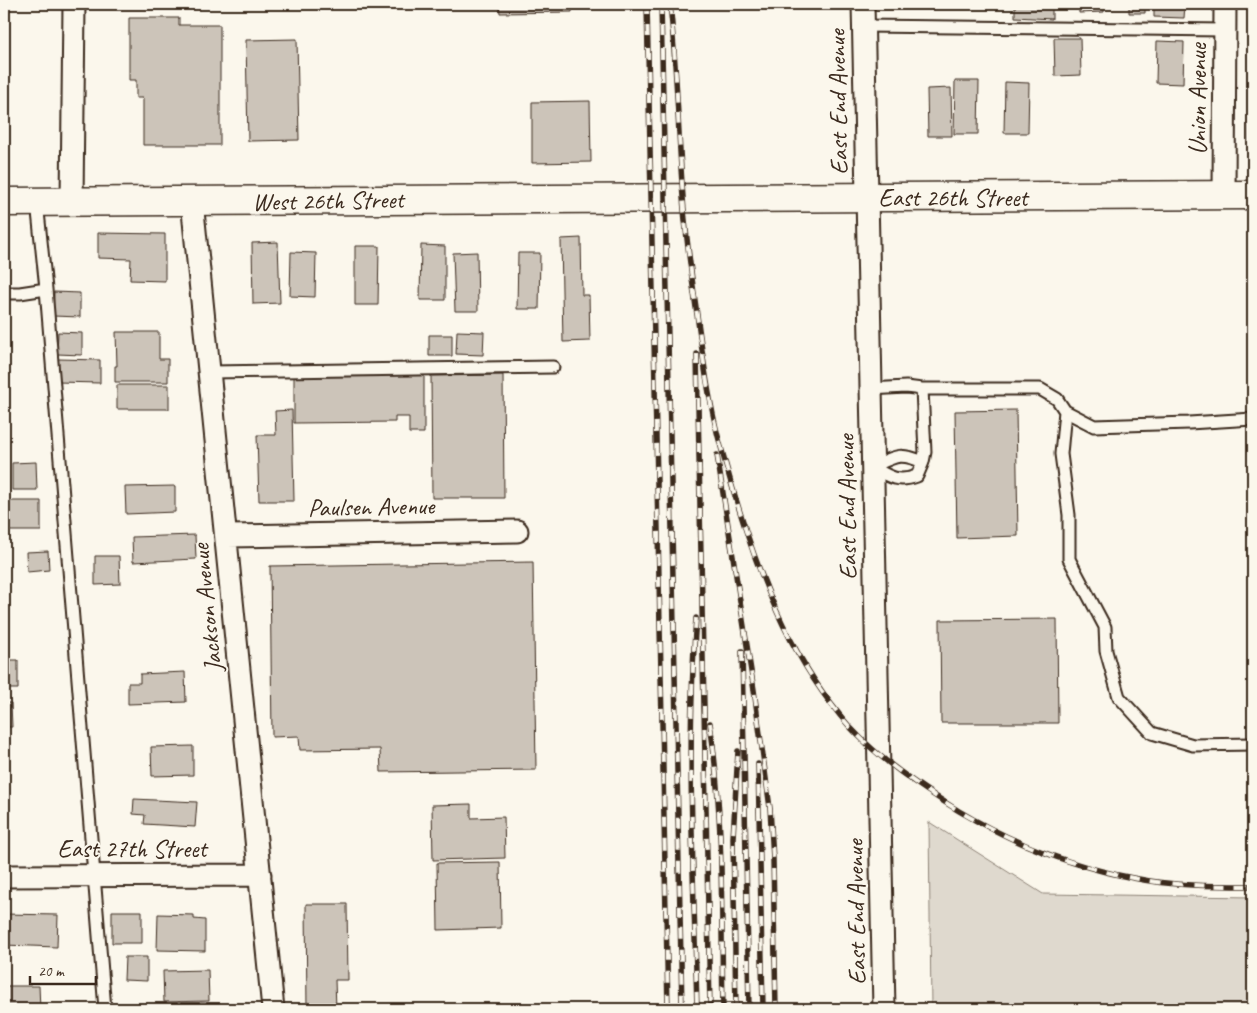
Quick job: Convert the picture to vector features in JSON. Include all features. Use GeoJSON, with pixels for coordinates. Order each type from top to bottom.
{"type":"FeatureCollection","features":[{"type":"Feature","properties":{"kind":"street"},"geometry":{"type":"LineString","coordinates":[[72,202],[74,4]]}},
{"type":"Feature","properties":{"kind":"street","name":"East End Avenue"},"geometry":{"type":"LineString","coordinates":[[862,4],[884,1009]]}},
{"type":"Feature","properties":{"kind":"street","name":"Union Avenue"},"geometry":{"type":"LineString","coordinates":[[1224,195],[1225,4]]}},
{"type":"Feature","properties":{"kind":"street","name":"East 26th Street"},"geometry":{"type":"LineString","coordinates":[[652,197],[866,198],[1253,195]]}},
{"type":"Feature","properties":{"kind":"street","name":"West 26th Street"},"geometry":{"type":"LineString","coordinates":[[4,202],[652,197]]}},
{"type":"Feature","properties":{"kind":"street","name":"Jackson Avenue"},"geometry":{"type":"LineString","coordinates":[[192,201],[273,1009]]}},
{"type":"Feature","properties":{"kind":"street","name":"Paulsen Avenue"},"geometry":{"type":"LineString","coordinates":[[226,536],[517,531]]}},
{"type":"Feature","properties":{"kind":"street","name":"East 27th Street"},"geometry":{"type":"LineString","coordinates":[[4,876],[260,875]]}},
{"type":"Feature","properties":{"kind":"lane"},"geometry":{"type":"LineString","coordinates":[[863,26],[1225,30]]}},
{"type":"Feature","properties":{"kind":"lane"},"geometry":{"type":"LineString","coordinates":[[37,202],[46,289],[105,1009]]}},
{"type":"Feature","properties":{"kind":"lane"},"geometry":{"type":"LineString","coordinates":[[4,293],[20,293],[46,289]]}},
{"type":"Feature","properties":{"kind":"lane"},"geometry":{"type":"LineString","coordinates":[[210,372],[553,367]]}},
{"type":"Feature","properties":{"kind":"lane"},"geometry":{"type":"LineString","coordinates":[[870,390],[906,387],[922,389],[1040,389],[1057,399],[1065,411],[1094,426],[1189,424],[1253,419]]}},
{"type":"Feature","properties":{"kind":"lane"},"geometry":{"type":"LineString","coordinates":[[872,467],[891,478],[906,480],[917,476],[925,452],[922,389]]}},
{"type":"Feature","properties":{"kind":"lane"},"geometry":{"type":"LineString","coordinates":[[1065,411],[1061,454],[1068,515],[1069,559],[1105,627],[1106,651],[1119,697],[1152,733],[1193,745],[1253,744]]}},
{"type":"Feature","properties":{"kind":"lane"},"geometry":{"type":"LineString","coordinates":[[872,467],[894,457],[906,455],[923,462]]}},
{"type":"Feature","properties":{"kind":"shaded area"},"geometry":{"type":"Polygon","coordinates":[[[1250,4],[1253,4],[1253,164],[1249,164],[1250,4]]]}},
{"type":"Feature","properties":{"kind":"shaded area"},"geometry":{"type":"Polygon","coordinates":[[[929,822],[1043,894],[1253,897],[1253,1009],[931,1009],[929,822]]]}},
{"type":"Feature","properties":{"kind":"building"},"geometry":{"type":"Polygon","coordinates":[[[499,4],[572,4],[572,12],[500,13],[499,4]]]}},
{"type":"Feature","properties":{"kind":"building"},"geometry":{"type":"Polygon","coordinates":[[[1015,4],[1052,4],[1052,19],[1015,17],[1015,4]]]}},
{"type":"Feature","properties":{"kind":"building"},"geometry":{"type":"Polygon","coordinates":[[[1079,4],[1104,4],[1104,12],[1079,13],[1079,4]]]}},
{"type":"Feature","properties":{"kind":"building"},"geometry":{"type":"Polygon","coordinates":[[[1129,4],[1145,4],[1145,13],[1129,13],[1129,4]]]}},
{"type":"Feature","properties":{"kind":"building"},"geometry":{"type":"Polygon","coordinates":[[[1154,4],[1185,4],[1184,18],[1154,17],[1154,4]]]}},
{"type":"Feature","properties":{"kind":"building"},"geometry":{"type":"Polygon","coordinates":[[[129,18],[179,18],[179,25],[220,25],[220,145],[143,145],[143,98],[136,98],[136,80],[129,80],[129,18]]]}},
{"type":"Feature","properties":{"kind":"building"},"geometry":{"type":"Polygon","coordinates":[[[1054,38],[1080,38],[1081,75],[1055,76],[1054,38]]]}},
{"type":"Feature","properties":{"kind":"building"},"geometry":{"type":"Polygon","coordinates":[[[297,39],[299,140],[248,141],[246,40],[297,39]]]}},
{"type":"Feature","properties":{"kind":"building"},"geometry":{"type":"Polygon","coordinates":[[[1157,41],[1184,42],[1183,84],[1156,83],[1157,41]]]}},
{"type":"Feature","properties":{"kind":"building"},"geometry":{"type":"Polygon","coordinates":[[[955,81],[979,81],[978,134],[954,134],[955,81]]]}},
{"type":"Feature","properties":{"kind":"building"},"geometry":{"type":"Polygon","coordinates":[[[1005,82],[1029,83],[1028,133],[1004,133],[1005,82]]]}},
{"type":"Feature","properties":{"kind":"building"},"geometry":{"type":"Polygon","coordinates":[[[951,88],[952,136],[928,136],[927,89],[951,88]]]}},
{"type":"Feature","properties":{"kind":"building"},"geometry":{"type":"Polygon","coordinates":[[[590,101],[591,162],[532,163],[532,102],[590,101]]]}},
{"type":"Feature","properties":{"kind":"building"},"geometry":{"type":"Polygon","coordinates":[[[98,233],[165,234],[165,281],[130,280],[131,259],[98,258],[98,233]]]}},
{"type":"Feature","properties":{"kind":"building"},"geometry":{"type":"Polygon","coordinates":[[[581,238],[582,295],[589,295],[590,341],[563,342],[561,239],[581,238]]]}},
{"type":"Feature","properties":{"kind":"building"},"geometry":{"type":"Polygon","coordinates":[[[278,242],[280,303],[253,304],[252,243],[278,242]]]}},
{"type":"Feature","properties":{"kind":"building"},"geometry":{"type":"Polygon","coordinates":[[[421,245],[445,246],[445,300],[420,300],[421,245]]]}},
{"type":"Feature","properties":{"kind":"building"},"geometry":{"type":"Polygon","coordinates":[[[355,246],[379,246],[378,305],[355,305],[355,246]]]}},
{"type":"Feature","properties":{"kind":"building"},"geometry":{"type":"Polygon","coordinates":[[[291,252],[316,253],[315,297],[290,296],[291,252]]]}},
{"type":"Feature","properties":{"kind":"building"},"geometry":{"type":"Polygon","coordinates":[[[477,252],[478,311],[455,311],[453,253],[477,252]]]}},
{"type":"Feature","properties":{"kind":"building"},"geometry":{"type":"Polygon","coordinates":[[[518,253],[540,253],[539,309],[517,309],[518,253]]]}},
{"type":"Feature","properties":{"kind":"building"},"geometry":{"type":"Polygon","coordinates":[[[54,292],[80,293],[80,317],[53,316],[54,292]]]}},
{"type":"Feature","properties":{"kind":"building"},"geometry":{"type":"Polygon","coordinates":[[[457,331],[484,332],[483,355],[456,354],[457,331]]]}},
{"type":"Feature","properties":{"kind":"building"},"geometry":{"type":"Polygon","coordinates":[[[58,332],[82,333],[82,355],[57,354],[58,332]]]}},
{"type":"Feature","properties":{"kind":"building"},"geometry":{"type":"Polygon","coordinates":[[[116,332],[159,332],[159,359],[168,359],[168,382],[115,382],[115,366],[117,366],[116,332]]]}},
{"type":"Feature","properties":{"kind":"building"},"geometry":{"type":"Polygon","coordinates":[[[429,335],[452,335],[452,356],[429,356],[429,335]]]}},
{"type":"Feature","properties":{"kind":"building"},"geometry":{"type":"Polygon","coordinates":[[[58,359],[100,360],[100,383],[57,382],[58,359]]]}},
{"type":"Feature","properties":{"kind":"building"},"geometry":{"type":"Polygon","coordinates":[[[424,375],[424,433],[409,433],[409,417],[395,417],[395,422],[294,423],[294,376],[424,375]]]}},
{"type":"Feature","properties":{"kind":"building"},"geometry":{"type":"Polygon","coordinates":[[[503,375],[504,498],[432,498],[431,376],[503,375]]]}},
{"type":"Feature","properties":{"kind":"building"},"geometry":{"type":"Polygon","coordinates":[[[117,385],[169,385],[169,409],[117,409],[117,385]]]}},
{"type":"Feature","properties":{"kind":"building"},"geometry":{"type":"Polygon","coordinates":[[[292,410],[294,501],[259,501],[257,435],[276,435],[275,411],[292,410]]]}},
{"type":"Feature","properties":{"kind":"building"},"geometry":{"type":"Polygon","coordinates":[[[1016,410],[1018,536],[957,538],[955,411],[1016,410]]]}},
{"type":"Feature","properties":{"kind":"building"},"geometry":{"type":"Polygon","coordinates":[[[36,462],[37,490],[12,490],[12,463],[36,462]]]}},
{"type":"Feature","properties":{"kind":"building"},"geometry":{"type":"Polygon","coordinates":[[[175,486],[175,512],[126,514],[125,487],[175,486]]]}},
{"type":"Feature","properties":{"kind":"building"},"geometry":{"type":"Polygon","coordinates":[[[4,501],[41,501],[41,531],[4,531],[4,501]]]}},
{"type":"Feature","properties":{"kind":"building"},"geometry":{"type":"Polygon","coordinates":[[[195,535],[196,559],[133,562],[132,537],[195,535]]]}},
{"type":"Feature","properties":{"kind":"building"},"geometry":{"type":"Polygon","coordinates":[[[48,551],[49,570],[27,572],[26,552],[48,551]]]}},
{"type":"Feature","properties":{"kind":"building"},"geometry":{"type":"Polygon","coordinates":[[[95,556],[119,556],[120,584],[95,585],[95,556]]]}},
{"type":"Feature","properties":{"kind":"building"},"geometry":{"type":"Polygon","coordinates":[[[533,562],[536,770],[381,772],[380,749],[300,750],[299,736],[272,737],[270,566],[533,562]]]}},
{"type":"Feature","properties":{"kind":"building"},"geometry":{"type":"Polygon","coordinates":[[[1057,619],[1058,723],[941,723],[940,620],[1057,619]]]}},
{"type":"Feature","properties":{"kind":"building"},"geometry":{"type":"Polygon","coordinates":[[[4,660],[18,660],[18,689],[4,689],[4,660]]]}},
{"type":"Feature","properties":{"kind":"building"},"geometry":{"type":"Polygon","coordinates":[[[185,672],[186,702],[128,704],[128,683],[140,683],[140,674],[185,672]]]}},
{"type":"Feature","properties":{"kind":"building"},"geometry":{"type":"Polygon","coordinates":[[[4,703],[11,703],[12,727],[4,727],[4,703]]]}},
{"type":"Feature","properties":{"kind":"building"},"geometry":{"type":"Polygon","coordinates":[[[193,746],[193,775],[152,776],[151,747],[193,746]]]}},
{"type":"Feature","properties":{"kind":"building"},"geometry":{"type":"Polygon","coordinates":[[[134,799],[197,802],[195,827],[144,824],[145,815],[133,814],[134,799]]]}},
{"type":"Feature","properties":{"kind":"building"},"geometry":{"type":"Polygon","coordinates":[[[471,804],[471,818],[504,817],[505,858],[433,860],[432,805],[471,804]]]}},
{"type":"Feature","properties":{"kind":"building"},"geometry":{"type":"Polygon","coordinates":[[[500,862],[501,928],[438,930],[437,863],[500,862]]]}},
{"type":"Feature","properties":{"kind":"building"},"geometry":{"type":"Polygon","coordinates":[[[306,904],[347,904],[348,980],[335,980],[336,1009],[307,1009],[306,904]]]}},
{"type":"Feature","properties":{"kind":"building"},"geometry":{"type":"Polygon","coordinates":[[[112,911],[142,911],[142,943],[112,943],[112,911]]]}},
{"type":"Feature","properties":{"kind":"building"},"geometry":{"type":"Polygon","coordinates":[[[4,914],[58,915],[57,947],[4,945],[4,914]]]}},
{"type":"Feature","properties":{"kind":"building"},"geometry":{"type":"Polygon","coordinates":[[[158,914],[194,915],[194,919],[205,920],[205,951],[157,950],[158,914]]]}},
{"type":"Feature","properties":{"kind":"building"},"geometry":{"type":"Polygon","coordinates":[[[125,957],[147,957],[147,981],[124,980],[125,957]]]}},
{"type":"Feature","properties":{"kind":"building"},"geometry":{"type":"Polygon","coordinates":[[[208,970],[209,1001],[164,1002],[163,971],[208,970]]]}},
{"type":"Feature","properties":{"kind":"building"},"geometry":{"type":"Polygon","coordinates":[[[4,986],[39,986],[40,1009],[4,1009],[4,986]]]}},
{"type":"Feature","properties":{"kind":"railway"},"geometry":{"type":"LineString","coordinates":[[647,4],[668,1009]]}},
{"type":"Feature","properties":{"kind":"railway"},"geometry":{"type":"LineString","coordinates":[[661,4],[682,1009]]}},
{"type":"Feature","properties":{"kind":"railway"},"geometry":{"type":"LineString","coordinates":[[670,4],[686,230],[712,410],[731,484],[749,541],[783,625],[813,677],[849,726],[887,762],[944,802],[979,823],[1021,843],[1087,867],[1148,881],[1208,886],[1253,886]]}},
{"type":"Feature","properties":{"kind":"railway"},"geometry":{"type":"LineString","coordinates":[[697,354],[710,1009]]}},
{"type":"Feature","properties":{"kind":"railway"},"geometry":{"type":"LineString","coordinates":[[717,455],[754,690],[770,808],[776,1009]]}},
{"type":"Feature","properties":{"kind":"railway"},"geometry":{"type":"LineString","coordinates":[[696,618],[691,765],[697,1009]]}},
{"type":"Feature","properties":{"kind":"railway"},"geometry":{"type":"LineString","coordinates":[[742,651],[749,1009]]}},
{"type":"Feature","properties":{"kind":"railway"},"geometry":{"type":"LineString","coordinates":[[710,723],[720,830],[723,1009]]}},
{"type":"Feature","properties":{"kind":"railway"},"geometry":{"type":"LineString","coordinates":[[736,1009],[733,838],[738,751]]}},
{"type":"Feature","properties":{"kind":"railway"},"geometry":{"type":"LineString","coordinates":[[758,764],[763,1009]]}}]}
